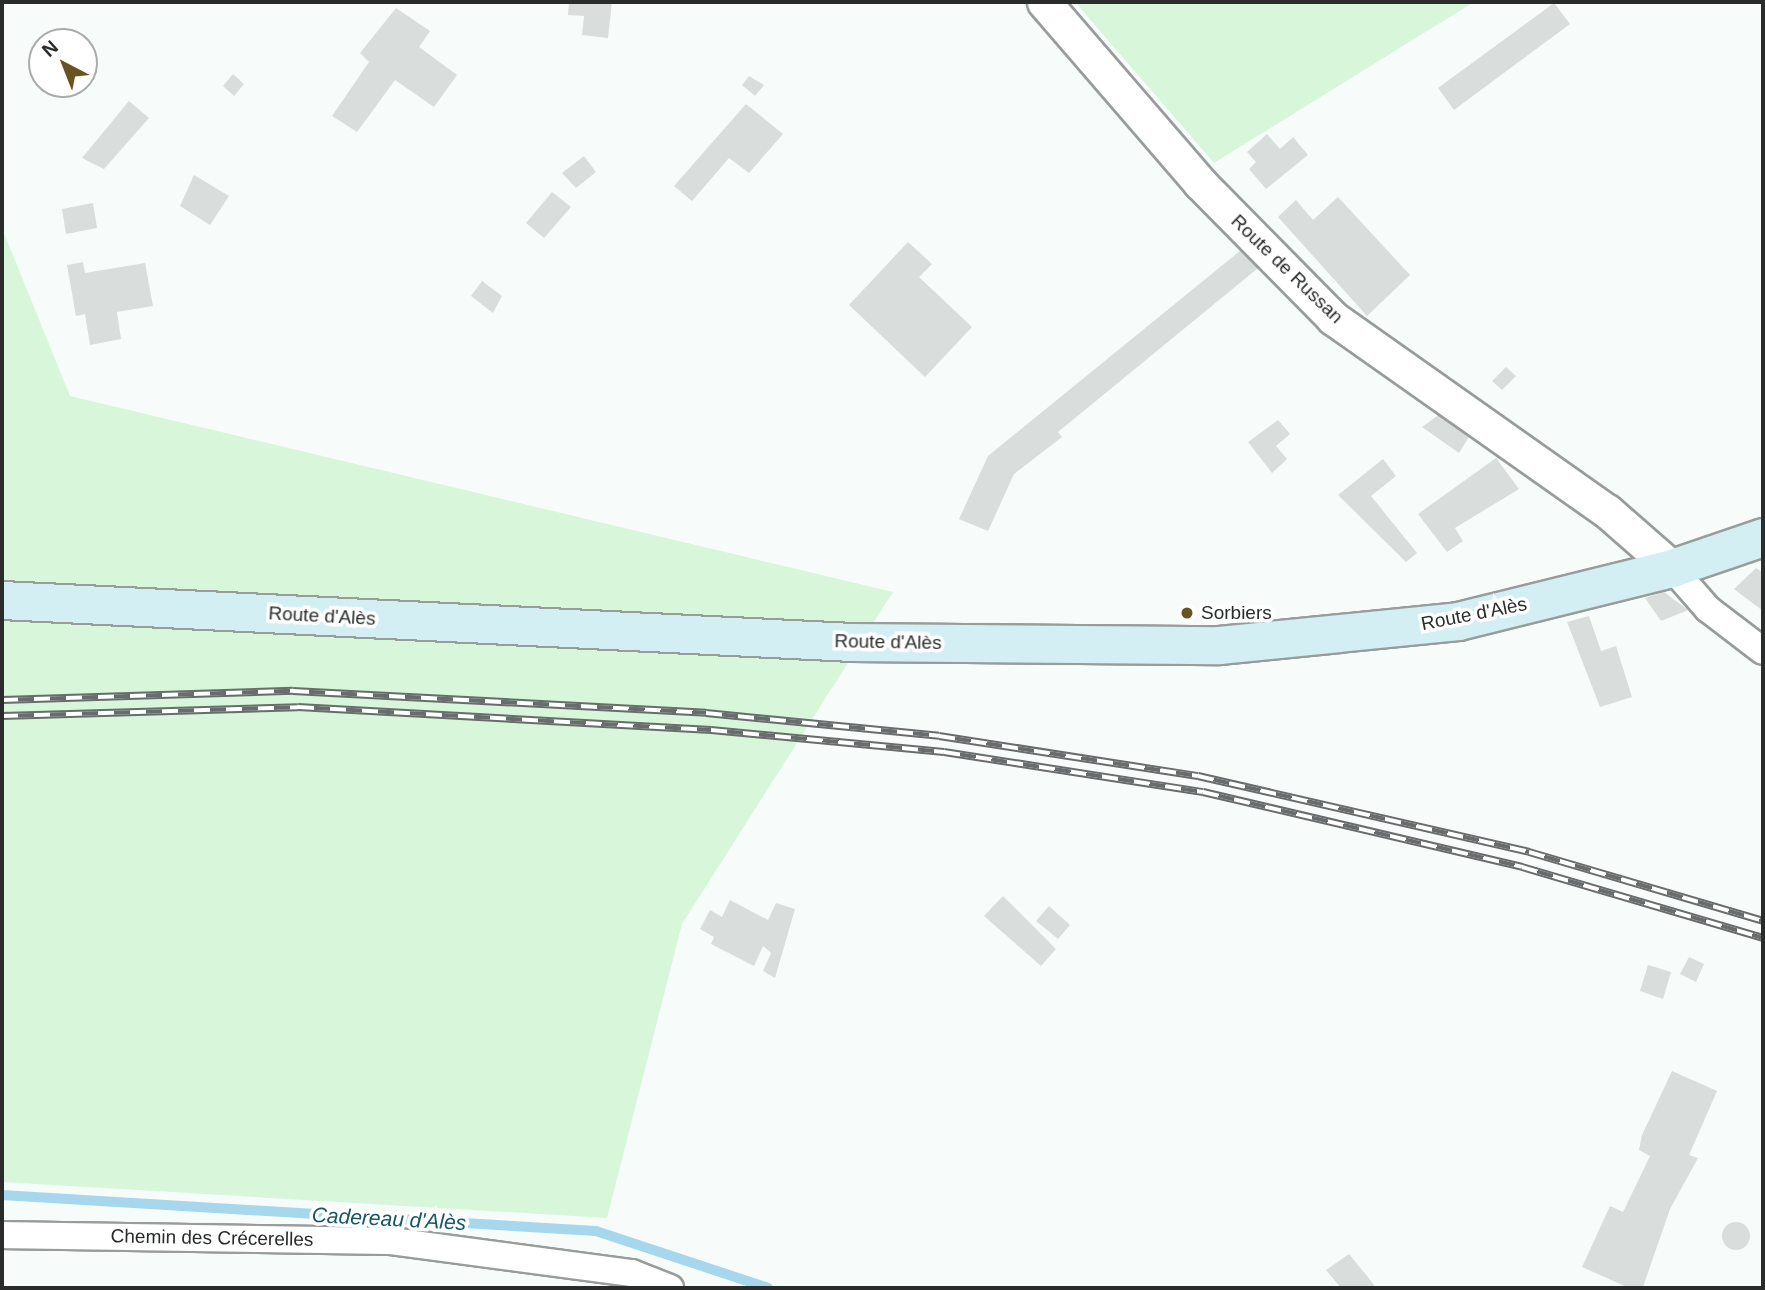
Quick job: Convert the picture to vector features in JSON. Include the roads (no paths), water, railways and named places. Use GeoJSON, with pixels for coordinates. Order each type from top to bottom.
{"type":"FeatureCollection","features":[{"type":"Feature","properties":{"kind":"main road","name":"Route d'Alès"},"geometry":{"type":"LineString","coordinates":[[2,600],[852,642],[1219,645],[1458,621],[1672,568],[1763,537]]}},
{"type":"Feature","properties":{"kind":"street","name":"Route de Russan"},"geometry":{"type":"LineString","coordinates":[[1044,2],[1200,183],[1333,318],[1607,512],[1672,568]]}},
{"type":"Feature","properties":{"kind":"street"},"geometry":{"type":"LineString","coordinates":[[1672,568],[1708,609],[1763,651]]}},
{"type":"Feature","properties":{"kind":"street","name":"Chemin des Crécerelles"},"geometry":{"type":"LineString","coordinates":[[2,1235],[391,1241],[632,1273],[670,1288]]}},
{"type":"Feature","properties":{"kind":"waterway","name":"Cadereau d'Alès"},"geometry":{"type":"LineString","coordinates":[[2,1195],[596,1231],[768,1288]]}},
{"type":"Feature","properties":{"kind":"railway"},"geometry":{"type":"LineString","coordinates":[[2,700],[293,691],[706,713],[939,736],[1198,776],[1529,852],[1763,921]]}},
{"type":"Feature","properties":{"kind":"railway"},"geometry":{"type":"LineString","coordinates":[[2,716],[298,707],[711,730],[944,752],[1203,792],[1522,867],[1763,938]]}},
{"type":"Feature","properties":{"kind":"place","name":"Sorbiers"},"geometry":{"type":"Point","coordinates":[1187,613]}}]}
